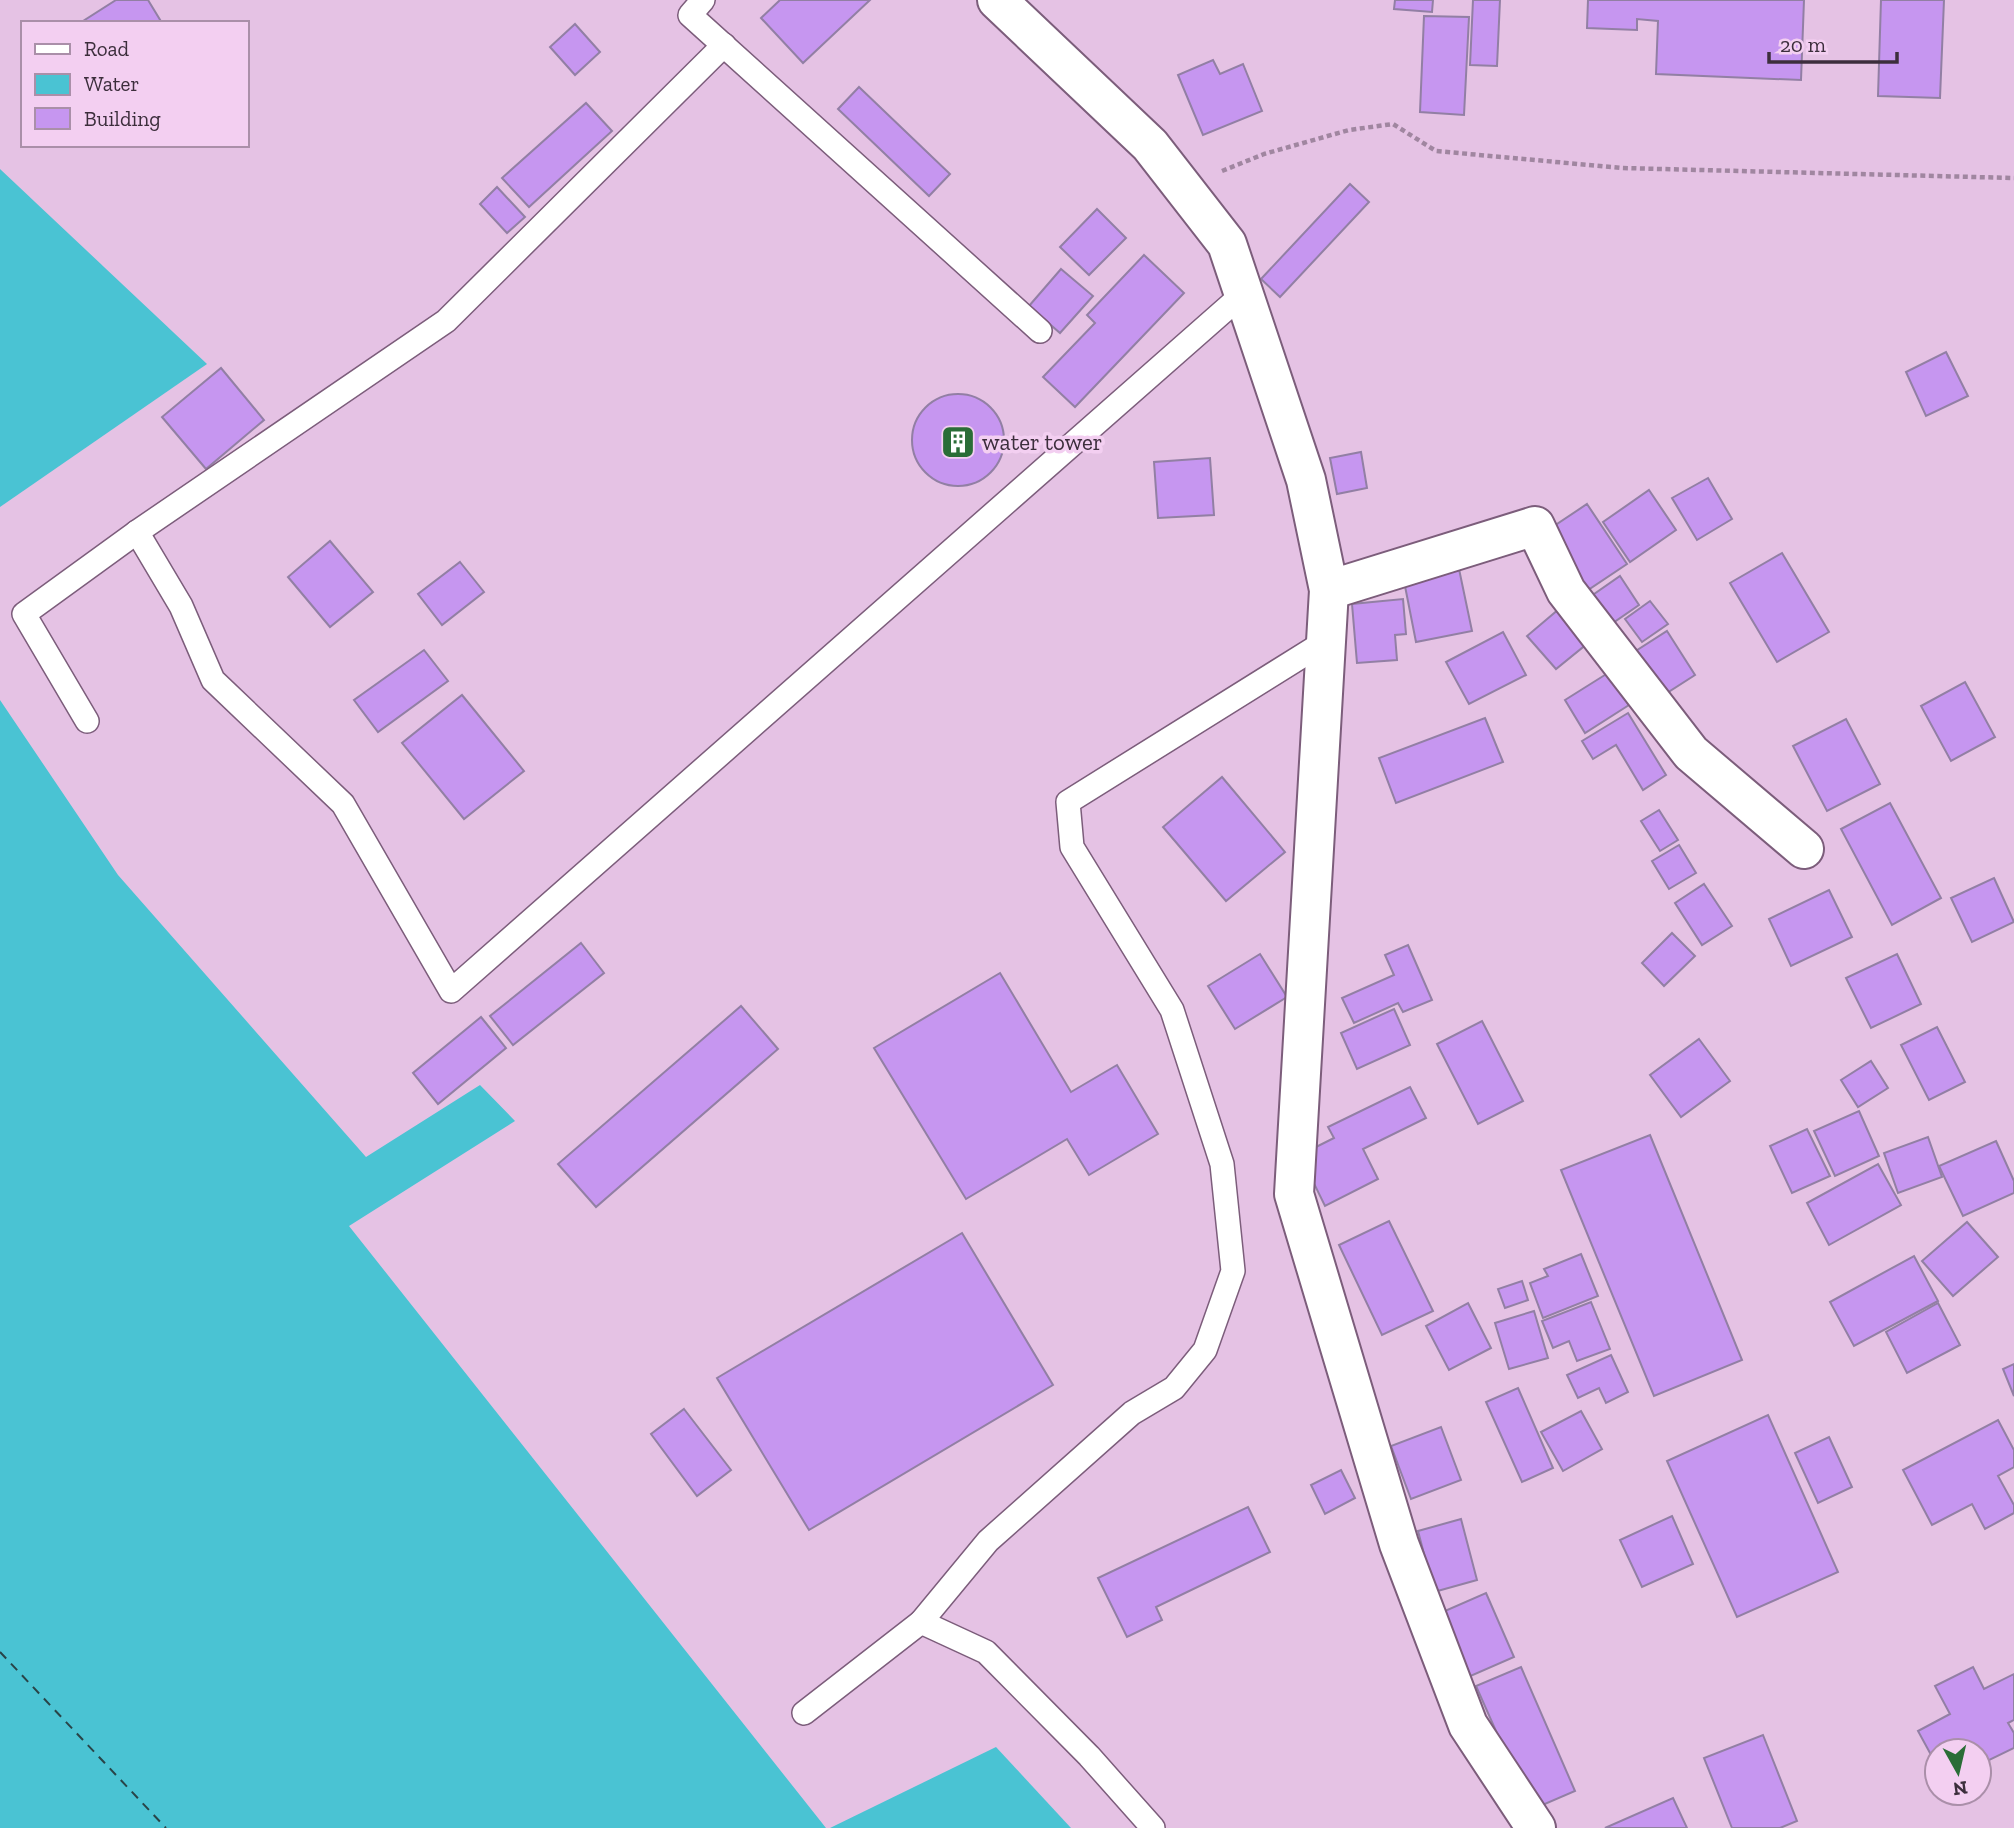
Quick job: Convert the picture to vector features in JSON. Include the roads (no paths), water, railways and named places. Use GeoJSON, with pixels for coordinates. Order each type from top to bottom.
{"type":"FeatureCollection","features":[{"type":"Feature","properties":{"kind":"street"},"geometry":{"type":"LineString","coordinates":[[997,0],[1150,145],[1227,244],[1306,480],[1328,590],[1294,1194],[1399,1544],[1453,1686],[1468,1725],[1536,1828]]}},
{"type":"Feature","properties":{"kind":"street"},"geometry":{"type":"LineString","coordinates":[[1328,590],[1535,526],[1566,591],[1691,753],[1804,849]]}},
{"type":"Feature","properties":{"kind":"lane"},"geometry":{"type":"LineString","coordinates":[[703,0],[690,15],[1040,331]]}},
{"type":"Feature","properties":{"kind":"lane"},"geometry":{"type":"LineString","coordinates":[[87,720],[24,614],[137,532],[446,321],[724,46]]}},
{"type":"Feature","properties":{"kind":"lane"},"geometry":{"type":"LineString","coordinates":[[137,532],[181,606],[213,680],[343,804],[451,991],[1243,294]]}},
{"type":"Feature","properties":{"kind":"lane"},"geometry":{"type":"LineString","coordinates":[[804,1713],[921,1622],[988,1541],[1132,1413],[1174,1388],[1205,1350],[1233,1270],[1222,1164],[1172,1010],[1072,847],[1068,802],[1326,641]]}},
{"type":"Feature","properties":{"kind":"lane"},"geometry":{"type":"LineString","coordinates":[[921,1622],[986,1652],[1089,1756],[1153,1828]]}},
{"type":"Feature","properties":{"kind":"water"},"geometry":{"type":"Polygon","coordinates":[[[0,169],[207,364],[0,507],[0,169]]]}},
{"type":"Feature","properties":{"kind":"water"},"geometry":{"type":"Polygon","coordinates":[[[0,700],[118,875],[366,1157],[480,1085],[515,1121],[349,1226],[826,1828],[0,1828],[0,700]]]}},
{"type":"Feature","properties":{"kind":"water"},"geometry":{"type":"Polygon","coordinates":[[[996,1747],[1071,1828],[830,1828],[996,1747]]]}},
{"type":"Feature","properties":{"kind":"place","name":"water tower"},"geometry":{"type":"Point","coordinates":[958,442]}}]}
